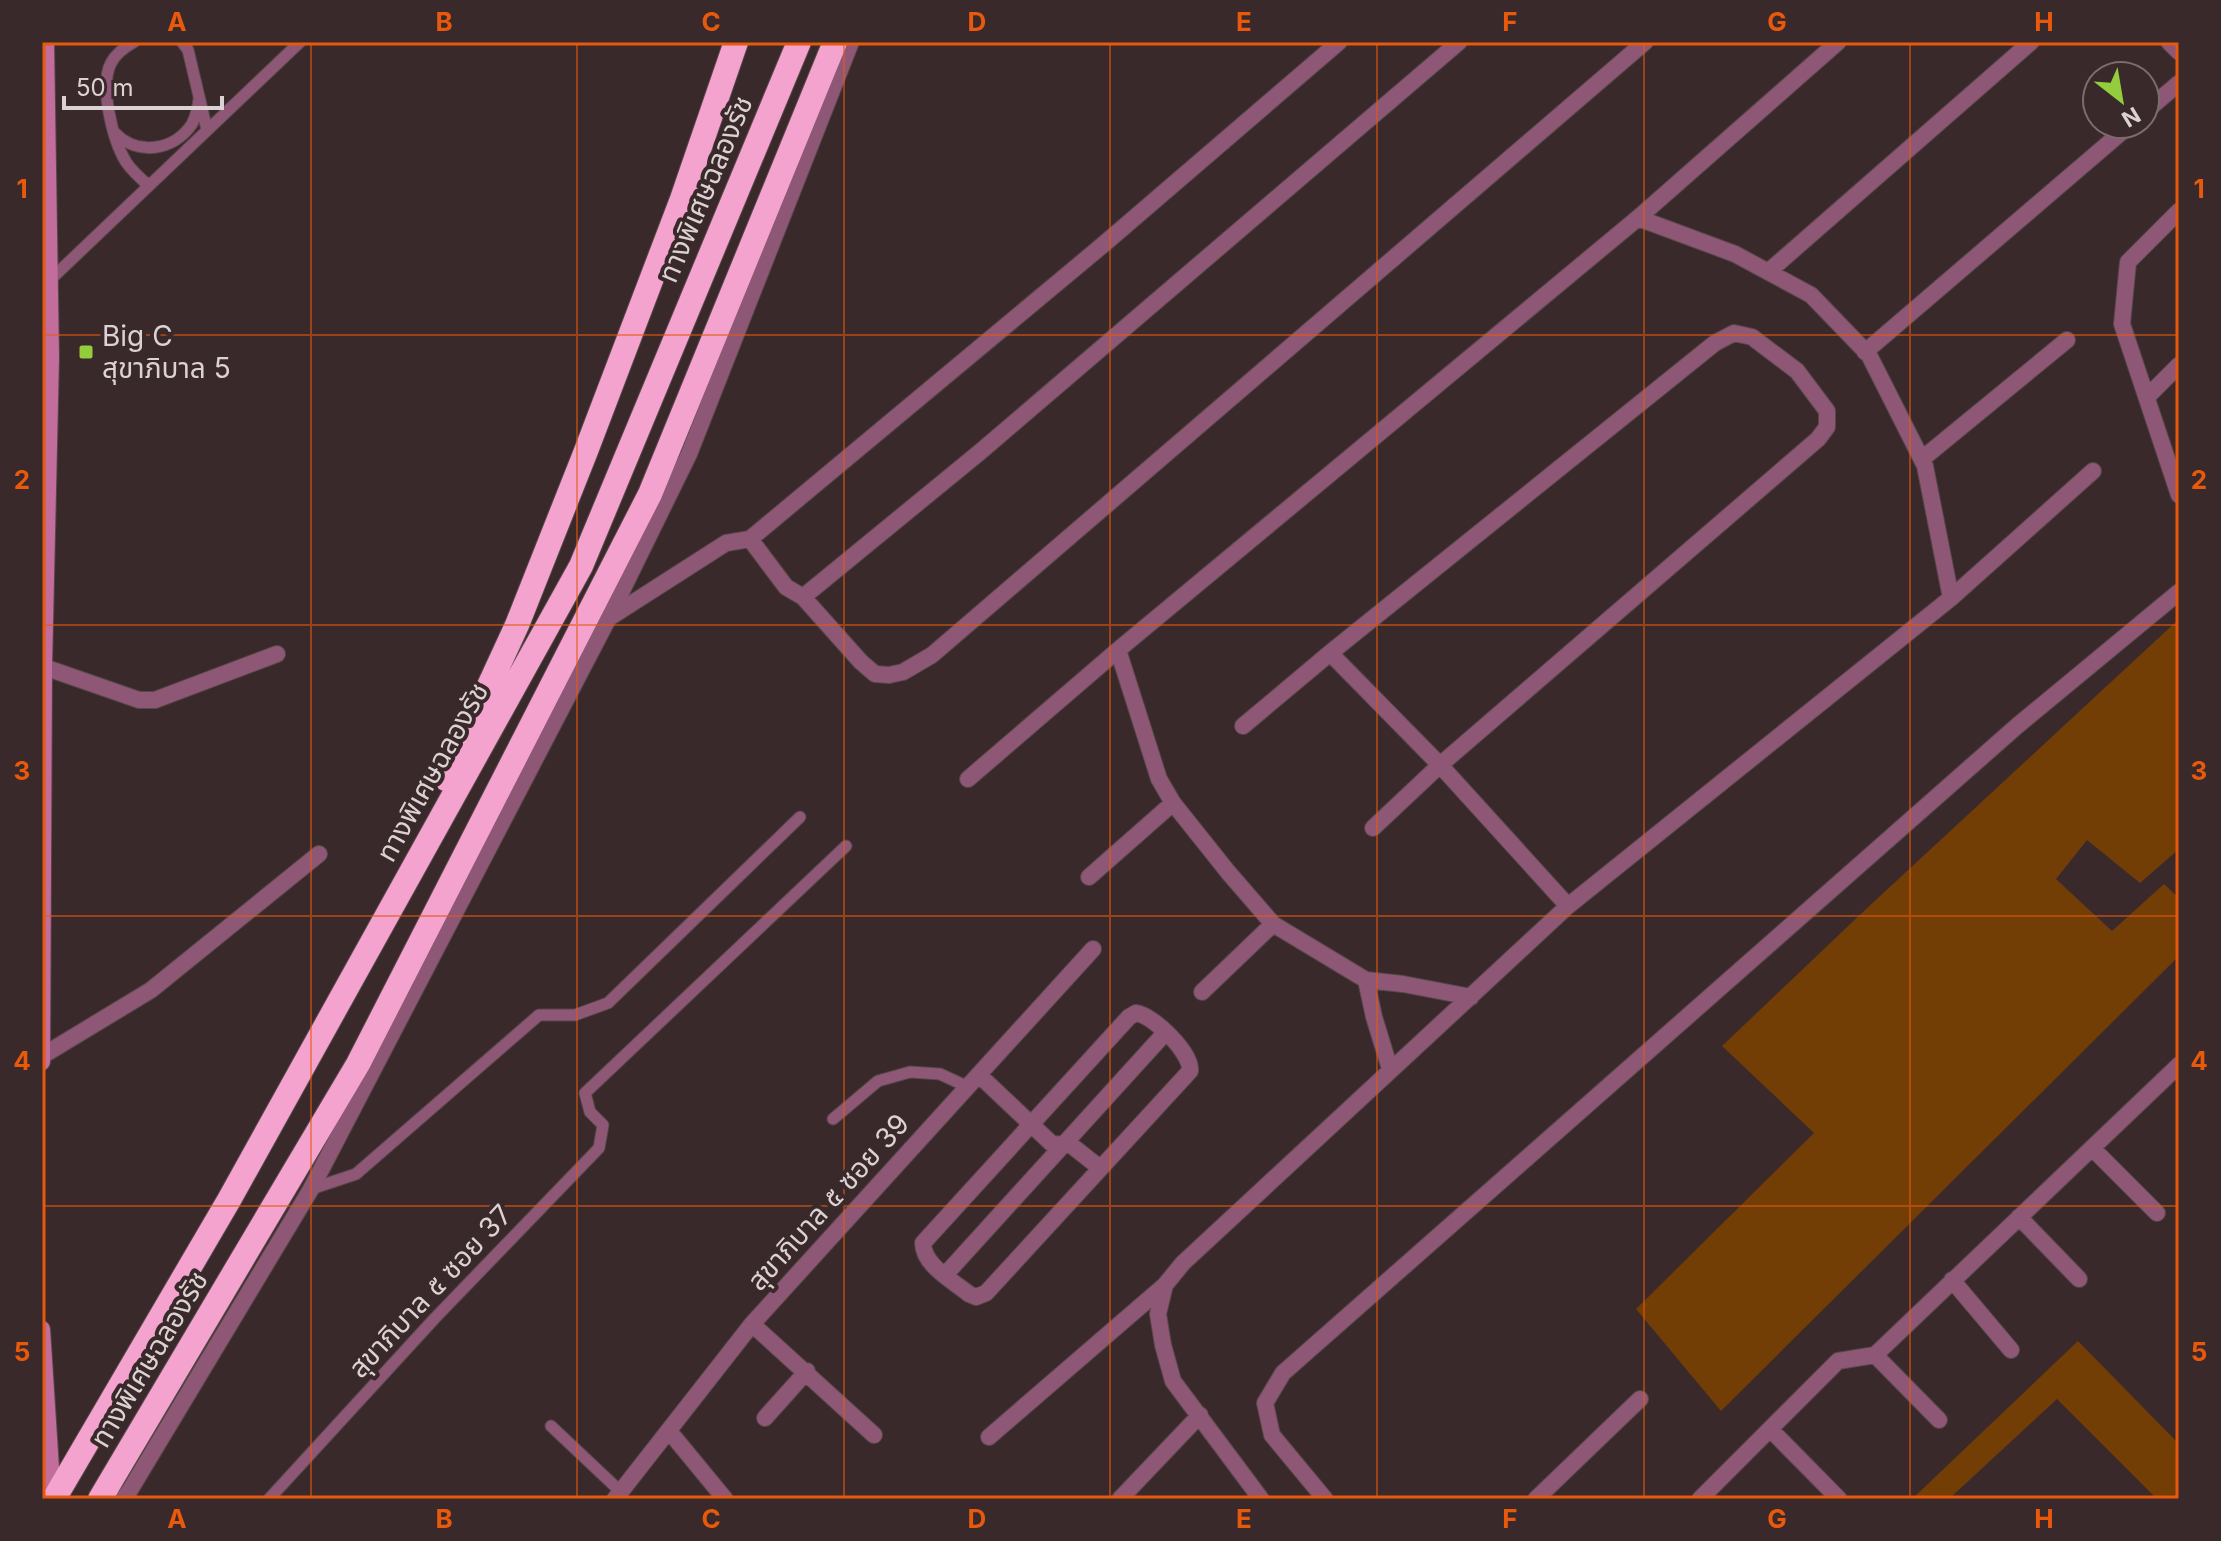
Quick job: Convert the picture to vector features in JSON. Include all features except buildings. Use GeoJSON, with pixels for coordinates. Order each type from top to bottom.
{"type":"FeatureCollection","features":[{"type":"Feature","properties":{"kind":"highway"},"geometry":{"type":"LineString","coordinates":[[367,952],[517,625],[682,199],[736,42]]}},
{"type":"Feature","properties":{"kind":"highway","name":"ทางพิเศษฉลองรัช"},"geometry":{"type":"LineString","coordinates":[[53,1499],[229,1200],[581,566],[799,42]]}},
{"type":"Feature","properties":{"kind":"highway","name":"ทางพิเศษฉลองรัช"},"geometry":{"type":"LineString","coordinates":[[100,1499],[358,1064],[643,508],[835,42]]}},
{"type":"Feature","properties":{"kind":"main road"},"geometry":{"type":"LineString","coordinates":[[42,1059],[46,318],[50,280],[45,179],[46,42]]}},
{"type":"Feature","properties":{"kind":"main road"},"geometry":{"type":"LineString","coordinates":[[42,1329],[48,1394],[46,1474],[53,1499]]}},
{"type":"Feature","properties":{"kind":"street"},"geometry":{"type":"LineString","coordinates":[[123,1499],[311,1189],[608,619],[689,454],[851,42]]}},
{"type":"Feature","properties":{"kind":"street"},"geometry":{"type":"LineString","coordinates":[[608,619],[726,543],[750,539],[1104,244],[1339,42]]}},
{"type":"Feature","properties":{"kind":"street"},"geometry":{"type":"LineString","coordinates":[[803,597],[980,452],[1459,42]]}},
{"type":"Feature","properties":{"kind":"street"},"geometry":{"type":"LineString","coordinates":[[750,539],[786,587],[803,597],[861,662],[875,674],[903,672],[932,655],[1645,42]]}},
{"type":"Feature","properties":{"kind":"street"},"geometry":{"type":"LineString","coordinates":[[968,779],[1118,650],[1638,218],[1838,42]]}},
{"type":"Feature","properties":{"kind":"street"},"geometry":{"type":"LineString","coordinates":[[1768,272],[2031,42]]}},
{"type":"Feature","properties":{"kind":"street"},"geometry":{"type":"LineString","coordinates":[[2169,42],[2179,52]]}},
{"type":"Feature","properties":{"kind":"street"},"geometry":{"type":"LineString","coordinates":[[2161,98],[2179,83]]}},
{"type":"Feature","properties":{"kind":"street"},"geometry":{"type":"LineString","coordinates":[[1865,352],[2112,140]]}},
{"type":"Feature","properties":{"kind":"street"},"geometry":{"type":"LineString","coordinates":[[2179,211],[2128,262],[2122,324],[2179,495]]}},
{"type":"Feature","properties":{"kind":"street"},"geometry":{"type":"LineString","coordinates":[[1638,218],[1735,254],[1811,295],[1865,352],[1925,466],[1951,598]]}},
{"type":"Feature","properties":{"kind":"street"},"geometry":{"type":"LineString","coordinates":[[1243,726],[1715,343],[1734,333],[1752,337],[1797,371],[1827,411],[1827,427],[1818,439],[1440,765],[1373,828]]}},
{"type":"Feature","properties":{"kind":"street"},"geometry":{"type":"LineString","coordinates":[[1922,459],[2067,340]]}},
{"type":"Feature","properties":{"kind":"street"},"geometry":{"type":"LineString","coordinates":[[2147,397],[2179,365]]}},
{"type":"Feature","properties":{"kind":"street"},"geometry":{"type":"LineString","coordinates":[[989,1437],[1165,1285],[1183,1263],[1568,906],[1951,598],[2093,471]]}},
{"type":"Feature","properties":{"kind":"street"},"geometry":{"type":"LineString","coordinates":[[1325,1499],[1272,1435],[1265,1403],[1283,1373],[2017,726],[2179,592]]}},
{"type":"Feature","properties":{"kind":"street"},"geometry":{"type":"LineString","coordinates":[[1118,650],[1159,779],[1173,803],[1273,924],[1366,980],[1471,997]]}},
{"type":"Feature","properties":{"kind":"street"},"geometry":{"type":"LineString","coordinates":[[1330,653],[1440,765],[1568,906]]}},
{"type":"Feature","properties":{"kind":"street"},"geometry":{"type":"LineString","coordinates":[[44,667],[139,700],[155,700],[277,654]]}},
{"type":"Feature","properties":{"kind":"street"},"geometry":{"type":"LineString","coordinates":[[1089,877],[1173,803]]}},
{"type":"Feature","properties":{"kind":"street"},"geometry":{"type":"LineString","coordinates":[[42,1059],[151,990],[319,854]]}},
{"type":"Feature","properties":{"kind":"street"},"geometry":{"type":"LineString","coordinates":[[1202,992],[1273,924]]}},
{"type":"Feature","properties":{"kind":"street","name":"สุขาภิบาล ๕ ซอย 39"},"geometry":{"type":"LineString","coordinates":[[618,1495],[752,1324],[1093,949]]}},
{"type":"Feature","properties":{"kind":"street"},"geometry":{"type":"LineString","coordinates":[[1366,980],[1390,1069]]}},
{"type":"Feature","properties":{"kind":"street"},"geometry":{"type":"LineString","coordinates":[[1136,1013],[1141,1013],[1182,1048],[1191,1064],[1190,1071],[986,1293],[976,1297],[928,1260],[923,1243],[1030,1124],[1136,1013]]}},
{"type":"Feature","properties":{"kind":"street"},"geometry":{"type":"LineString","coordinates":[[945,1275],[1165,1033]]}},
{"type":"Feature","properties":{"kind":"street"},"geometry":{"type":"LineString","coordinates":[[1700,1499],[1838,1361],[1875,1355],[2092,1148],[2175,1076]]}},
{"type":"Feature","properties":{"kind":"street"},"geometry":{"type":"LineString","coordinates":[[974,1081],[1052,1144],[1071,1145],[1100,1168]]}},
{"type":"Feature","properties":{"kind":"street"},"geometry":{"type":"LineString","coordinates":[[2092,1148],[2157,1213]]}},
{"type":"Feature","properties":{"kind":"street"},"geometry":{"type":"LineString","coordinates":[[2019,1217],[2079,1279]]}},
{"type":"Feature","properties":{"kind":"street"},"geometry":{"type":"LineString","coordinates":[[1952,1280],[2011,1350]]}},
{"type":"Feature","properties":{"kind":"street"},"geometry":{"type":"LineString","coordinates":[[1165,1285],[1158,1314],[1173,1381],[1261,1499]]}},
{"type":"Feature","properties":{"kind":"street"},"geometry":{"type":"LineString","coordinates":[[752,1324],[874,1435]]}},
{"type":"Feature","properties":{"kind":"street"},"geometry":{"type":"LineString","coordinates":[[1875,1355],[1939,1420]]}},
{"type":"Feature","properties":{"kind":"street"},"geometry":{"type":"LineString","coordinates":[[765,1418],[807,1371]]}},
{"type":"Feature","properties":{"kind":"street"},"geometry":{"type":"LineString","coordinates":[[1536,1499],[1640,1399]]}},
{"type":"Feature","properties":{"kind":"street"},"geometry":{"type":"LineString","coordinates":[[1120,1499],[1200,1415]]}},
{"type":"Feature","properties":{"kind":"street"},"geometry":{"type":"LineString","coordinates":[[1770,1429],[1839,1499]]}},
{"type":"Feature","properties":{"kind":"street"},"geometry":{"type":"LineString","coordinates":[[669,1431],[725,1499]]}},
{"type":"Feature","properties":{"kind":"lane"},"geometry":{"type":"LineString","coordinates":[[134,42],[111,61],[108,99],[114,131],[127,164],[148,185]]}},
{"type":"Feature","properties":{"kind":"lane"},"geometry":{"type":"LineString","coordinates":[[50,280],[300,42]]}},
{"type":"Feature","properties":{"kind":"lane"},"geometry":{"type":"LineString","coordinates":[[183,43],[188,50],[207,130]]}},
{"type":"Feature","properties":{"kind":"lane"},"geometry":{"type":"LineString","coordinates":[[114,131],[138,147],[151,149],[163,145],[190,126],[199,99]]}},
{"type":"Feature","properties":{"kind":"lane"},"geometry":{"type":"LineString","coordinates":[[311,1189],[356,1174],[539,1015],[575,1015],[608,1003],[800,817]]}},
{"type":"Feature","properties":{"kind":"lane","name":"สุขาภิบาล ๕ ซอย 37"},"geometry":{"type":"LineString","coordinates":[[269,1499],[435,1318],[599,1148],[603,1125],[590,1112],[585,1093],[846,846]]}},
{"type":"Feature","properties":{"kind":"lane"},"geometry":{"type":"LineString","coordinates":[[833,1119],[878,1081],[910,1072],[974,1081]]}},
{"type":"Feature","properties":{"kind":"lane"},"geometry":{"type":"LineString","coordinates":[[551,1426],[618,1495]]}},
{"type":"Feature","properties":{"kind":"shaded area"},"geometry":{"type":"Polygon","coordinates":[[[2179,619],[2179,849],[2140,883],[2087,840],[2056,879],[2112,931],[2164,884],[2179,898],[2179,956],[1721,1411],[1636,1309],[1814,1133],[1722,1046],[2179,619]]]}},
{"type":"Feature","properties":{"kind":"shaded area"},"geometry":{"type":"Polygon","coordinates":[[[2078,1341],[2179,1444],[2179,1499],[2157,1499],[2057,1399],[1949,1499],[1912,1499],[2078,1341]]]}},
{"type":"Feature","properties":{"kind":"place","name":"Big C สุขาภิบาล 5"},"geometry":{"type":"Point","coordinates":[86,352]}}]}
